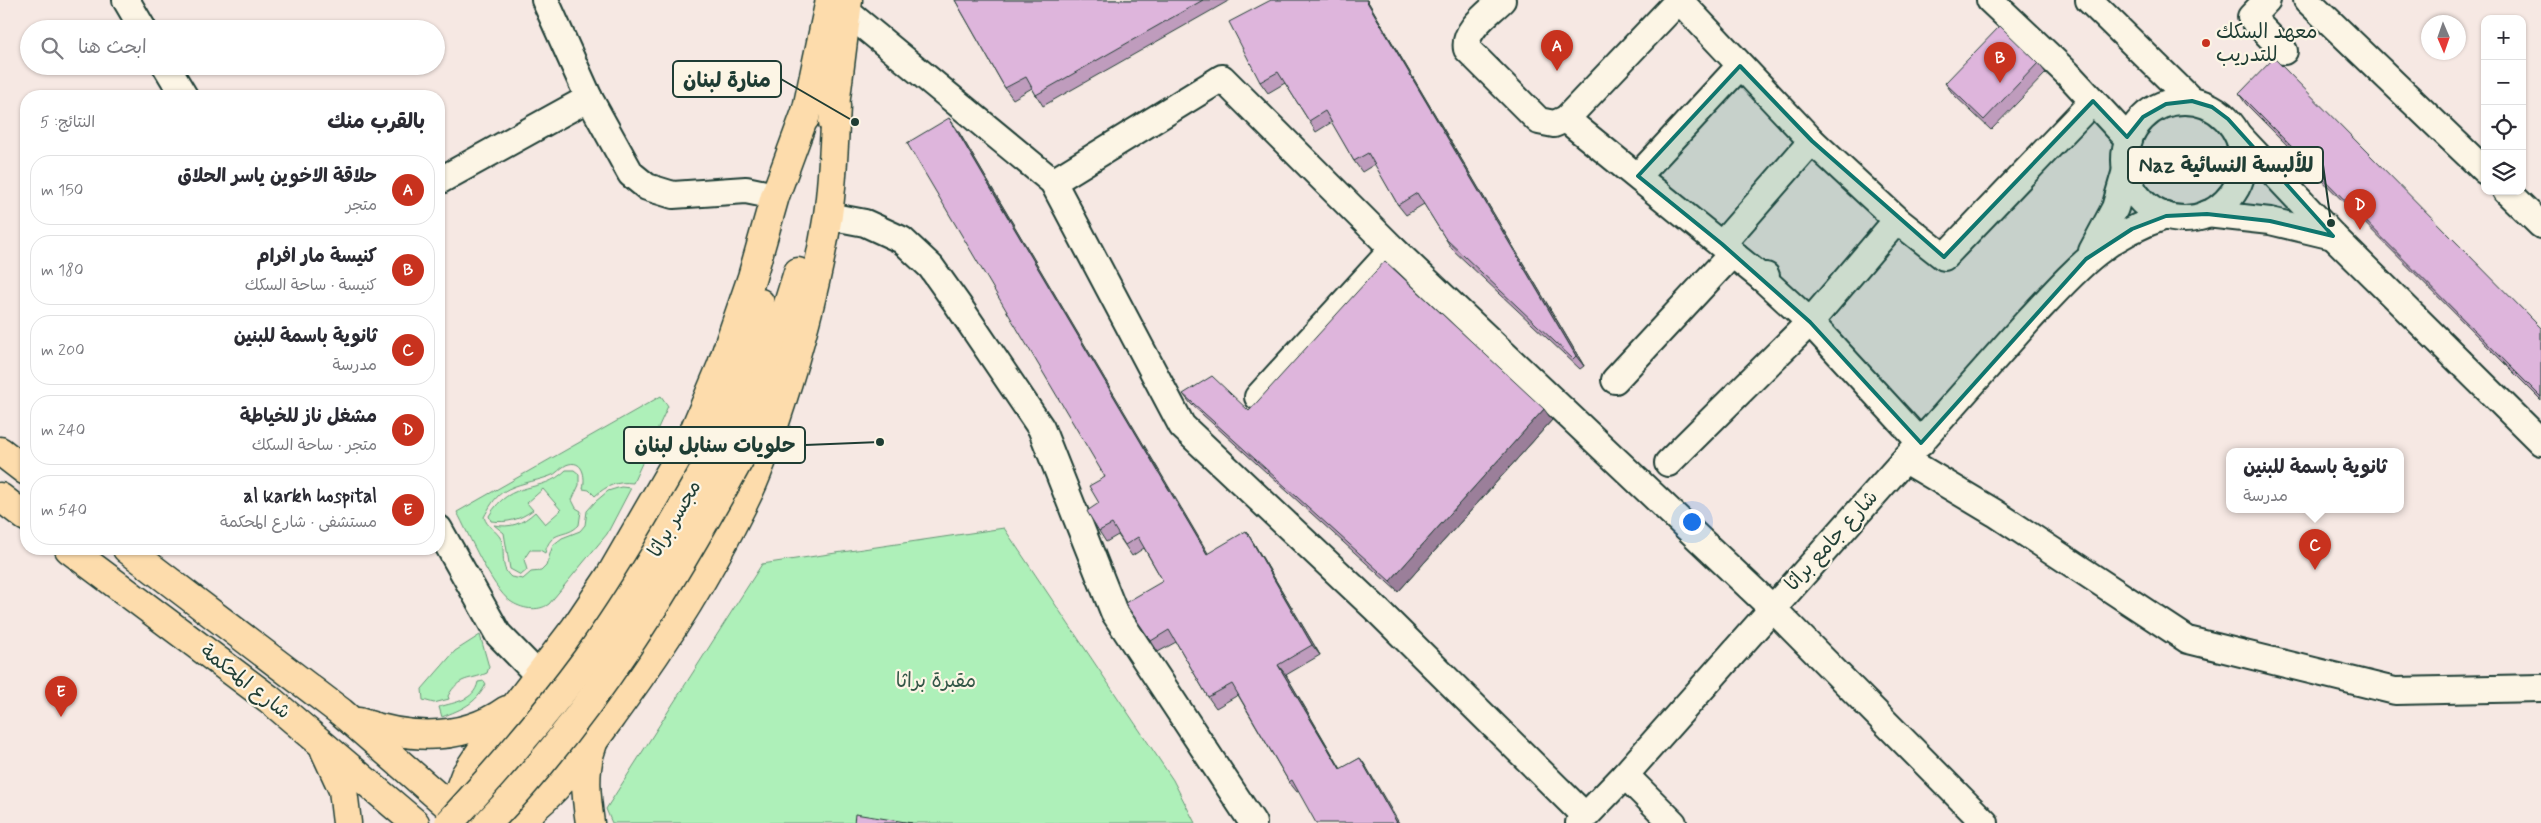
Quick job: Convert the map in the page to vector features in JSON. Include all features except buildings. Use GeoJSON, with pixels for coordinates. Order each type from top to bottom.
{"type":"FeatureCollection","features":[{"type":"Feature","properties":{"kind":"main road"},"geometry":{"type":"LineString","coordinates":[[445,805],[610,576],[694,431],[721,367],[752,277],[774,196],[810,101],[842,4]]}},
{"type":"Feature","properties":{"kind":"main road"},"geometry":{"type":"LineString","coordinates":[[514,823],[529,814],[550,792],[598,734],[641,676],[686,605],[745,501],[768,444],[802,340],[828,216],[842,4]]}},
{"type":"Feature","properties":{"kind":"main road","name":"مجسر براثا"},"geometry":{"type":"LineString","coordinates":[[445,805],[521,742],[585,661],[729,451],[751,340],[810,101]]}},
{"type":"Feature","properties":{"kind":"main road","name":"مجسر براثا"},"geometry":{"type":"LineString","coordinates":[[488,823],[553,748],[608,675],[659,600],[729,451],[793,293],[824,170],[836,106]]}},
{"type":"Feature","properties":{"kind":"main road"},"geometry":{"type":"LineString","coordinates":[[0,452],[20,467]]}},
{"type":"Feature","properties":{"kind":"main road"},"geometry":{"type":"LineString","coordinates":[[0,497],[20,512]]}},
{"type":"Feature","properties":{"kind":"main road","name":"شارع المحكمة"},"geometry":{"type":"LineString","coordinates":[[76,555],[269,699],[415,823]]}},
{"type":"Feature","properties":{"kind":"main road","name":"شارع المحكمة"},"geometry":{"type":"LineString","coordinates":[[136,555],[341,712],[445,805],[468,823]]}},
{"type":"Feature","properties":{"kind":"main road"},"geometry":{"type":"LineString","coordinates":[[341,712],[360,722],[383,730],[429,736],[474,728],[494,719],[529,688]]}},
{"type":"Feature","properties":{"kind":"main road"},"geometry":{"type":"LineString","coordinates":[[529,688],[521,703],[516,722],[517,741],[525,757],[542,765],[562,762],[598,734]]}},
{"type":"Feature","properties":{"kind":"main road"},"geometry":{"type":"LineString","coordinates":[[590,823],[586,775],[590,750],[598,734]]}},
{"type":"Feature","properties":{"kind":"main road"},"geometry":{"type":"LineString","coordinates":[[315,738],[337,773],[343,790],[347,823]]}},
{"type":"Feature","properties":{"kind":"street"},"geometry":{"type":"LineString","coordinates":[[545,0],[589,98],[631,174],[647,187],[673,195],[746,190],[774,196]]}},
{"type":"Feature","properties":{"kind":"street"},"geometry":{"type":"LineString","coordinates":[[1502,0],[1469,34],[1465,42],[1467,49],[1539,122],[1554,124],[1566,119],[1679,0],[1812,142],[1897,220],[1944,256],[2093,101]]}},
{"type":"Feature","properties":{"kind":"street"},"geometry":{"type":"LineString","coordinates":[[1990,0],[2068,74],[2129,140]]}},
{"type":"Feature","properties":{"kind":"street"},"geometry":{"type":"LineString","coordinates":[[2089,0],[2192,101]]}},
{"type":"Feature","properties":{"kind":"street"},"geometry":{"type":"LineString","coordinates":[[2267,0],[2251,17],[2284,51]]}},
{"type":"Feature","properties":{"kind":"street"},"geometry":{"type":"LineString","coordinates":[[2308,0],[2481,167]]}},
{"type":"Feature","properties":{"kind":"street"},"geometry":{"type":"LineString","coordinates":[[842,4],[1053,182],[1182,426],[1375,608],[1582,820]]}},
{"type":"Feature","properties":{"kind":"street"},"geometry":{"type":"LineString","coordinates":[[1638,176],[1740,66]]}},
{"type":"Feature","properties":{"kind":"street"},"geometry":{"type":"LineString","coordinates":[[171,75],[180,90]]}},
{"type":"Feature","properties":{"kind":"street"},"geometry":{"type":"LineString","coordinates":[[1053,182],[1222,78],[1393,249],[1772,608],[1985,823]]}},
{"type":"Feature","properties":{"kind":"street"},"geometry":{"type":"LineString","coordinates":[[445,178],[589,98]]}},
{"type":"Feature","properties":{"kind":"street"},"geometry":{"type":"LineString","coordinates":[[2333,236],[2270,221],[2207,214],[2180,218],[2156,212],[2140,198],[2129,180],[2126,170],[2126,150],[2129,140],[2143,117],[2154,109],[2166,104],[2192,101],[2202,103],[2220,113],[2239,136],[2333,236],[2541,442]]}},
{"type":"Feature","properties":{"kind":"street"},"geometry":{"type":"LineString","coordinates":[[1566,119],[1764,277],[1810,322],[1913,452],[1995,513],[2188,640],[2395,691],[2541,688]]}},
{"type":"Feature","properties":{"kind":"street"},"geometry":{"type":"LineString","coordinates":[[2207,214],[2224,203],[2236,188],[2243,162],[2239,136]]}},
{"type":"Feature","properties":{"kind":"street"},"geometry":{"type":"LineString","coordinates":[[1615,380],[1728,248],[1812,142]]}},
{"type":"Feature","properties":{"kind":"street","name":"شارع جامع براثا"},"geometry":{"type":"LineString","coordinates":[[2086,259],[2115,208],[2126,170]]}},
{"type":"Feature","properties":{"kind":"street"},"geometry":{"type":"LineString","coordinates":[[2510,195],[2541,225]]}},
{"type":"Feature","properties":{"kind":"street"},"geometry":{"type":"LineString","coordinates":[[828,216],[865,223],[902,240],[931,266],[1041,428],[1114,612],[1253,823]]}},
{"type":"Feature","properties":{"kind":"street","name":"شارع جامع براثا"},"geometry":{"type":"LineString","coordinates":[[1582,820],[1625,775],[2027,322],[2086,259],[2115,237],[2166,216]]}},
{"type":"Feature","properties":{"kind":"street"},"geometry":{"type":"LineString","coordinates":[[1668,462],[1810,322],[1897,220]]}},
{"type":"Feature","properties":{"kind":"street"},"geometry":{"type":"LineString","coordinates":[[1258,397],[1393,249]]}},
{"type":"Feature","properties":{"kind":"street"},"geometry":{"type":"LineString","coordinates":[[445,540],[529,688]]}},
{"type":"Feature","properties":{"kind":"street"},"geometry":{"type":"LineString","coordinates":[[1625,775],[1673,823]]}},
{"type":"Feature","properties":{"kind":"highlighted area"},"geometry":{"type":"Polygon","coordinates":[[[1740,66],[1812,141],[1944,257],[2093,101],[2127,137],[2143,117],[2166,104],[2192,101],[2212,107],[2228,119],[2333,236],[2270,221],[2207,214],[2166,216],[2132,229],[2086,259],[1921,443],[1810,322],[1722,244],[1638,176],[1740,66]]]}},
{"type":"Feature","properties":{"kind":"green space"},"geometry":{"type":"Polygon","coordinates":[[[661,396],[668,406],[633,483],[612,485],[603,489],[595,496],[589,490],[583,489],[584,479],[582,470],[580,466],[572,464],[564,466],[552,475],[508,489],[494,500],[484,517],[501,539],[507,573],[511,577],[523,579],[531,572],[541,571],[546,566],[553,545],[562,538],[580,531],[585,525],[587,511],[608,491],[621,487],[631,488],[607,534],[549,604],[540,608],[530,609],[510,601],[488,573],[457,512],[661,396]]]}},
{"type":"Feature","properties":{"kind":"green space"},"geometry":{"type":"Polygon","coordinates":[[[566,470],[574,470],[579,474],[579,485],[572,500],[576,508],[581,511],[579,525],[551,540],[545,553],[540,550],[530,550],[524,559],[527,570],[521,575],[510,569],[504,533],[494,525],[506,526],[516,524],[526,520],[535,512],[545,524],[561,510],[543,489],[527,503],[533,510],[523,516],[513,520],[497,522],[491,521],[489,516],[507,496],[516,491],[547,482],[566,470]]]}},
{"type":"Feature","properties":{"kind":"green space","name":"مقبرة براثا"},"geometry":{"type":"Polygon","coordinates":[[[1004,528],[1173,780],[1195,823],[612,823],[606,809],[762,564],[1004,528]]]}},
{"type":"Feature","properties":{"kind":"green space"},"geometry":{"type":"Polygon","coordinates":[[[480,635],[489,667],[487,673],[461,682],[452,689],[448,696],[449,699],[434,703],[423,700],[422,689],[455,651],[480,635]]]}},
{"type":"Feature","properties":{"kind":"green space"},"geometry":{"type":"Polygon","coordinates":[[[484,681],[486,684],[473,701],[442,717],[439,707],[463,700],[472,693],[478,682],[484,681]]]}},
{"type":"Feature","properties":{"kind":"place","name":"معهد السكك للتدريب"},"geometry":{"type":"Point","coordinates":[2206,43]}},
{"type":"Feature","properties":{"kind":"place","name":"حلاقة الاخوين ياسر الحلاق"},"geometry":{"type":"Point","coordinates":[1557,71]}},
{"type":"Feature","properties":{"kind":"place","name":"كنيسة مار افرام"},"geometry":{"type":"Point","coordinates":[2000,83]}},
{"type":"Feature","properties":{"kind":"place","name":"منارة لبنان"},"geometry":{"type":"Point","coordinates":[855,122]}},
{"type":"Feature","properties":{"kind":"place","name":"Naz للألبسة النسائية"},"geometry":{"type":"Point","coordinates":[2331,223]}},
{"type":"Feature","properties":{"kind":"place","name":"مشغل ناز للخياطة"},"geometry":{"type":"Point","coordinates":[2360,230]}},
{"type":"Feature","properties":{"kind":"place","name":"حلويات سنابل لبنان"},"geometry":{"type":"Point","coordinates":[880,442]}},
{"type":"Feature","properties":{"kind":"place","name":"ثانوية باسمة للبنين"},"geometry":{"type":"Point","coordinates":[2315,570]}},
{"type":"Feature","properties":{"kind":"place","name":"al karkh hospital"},"geometry":{"type":"Point","coordinates":[61,717]}}]}
